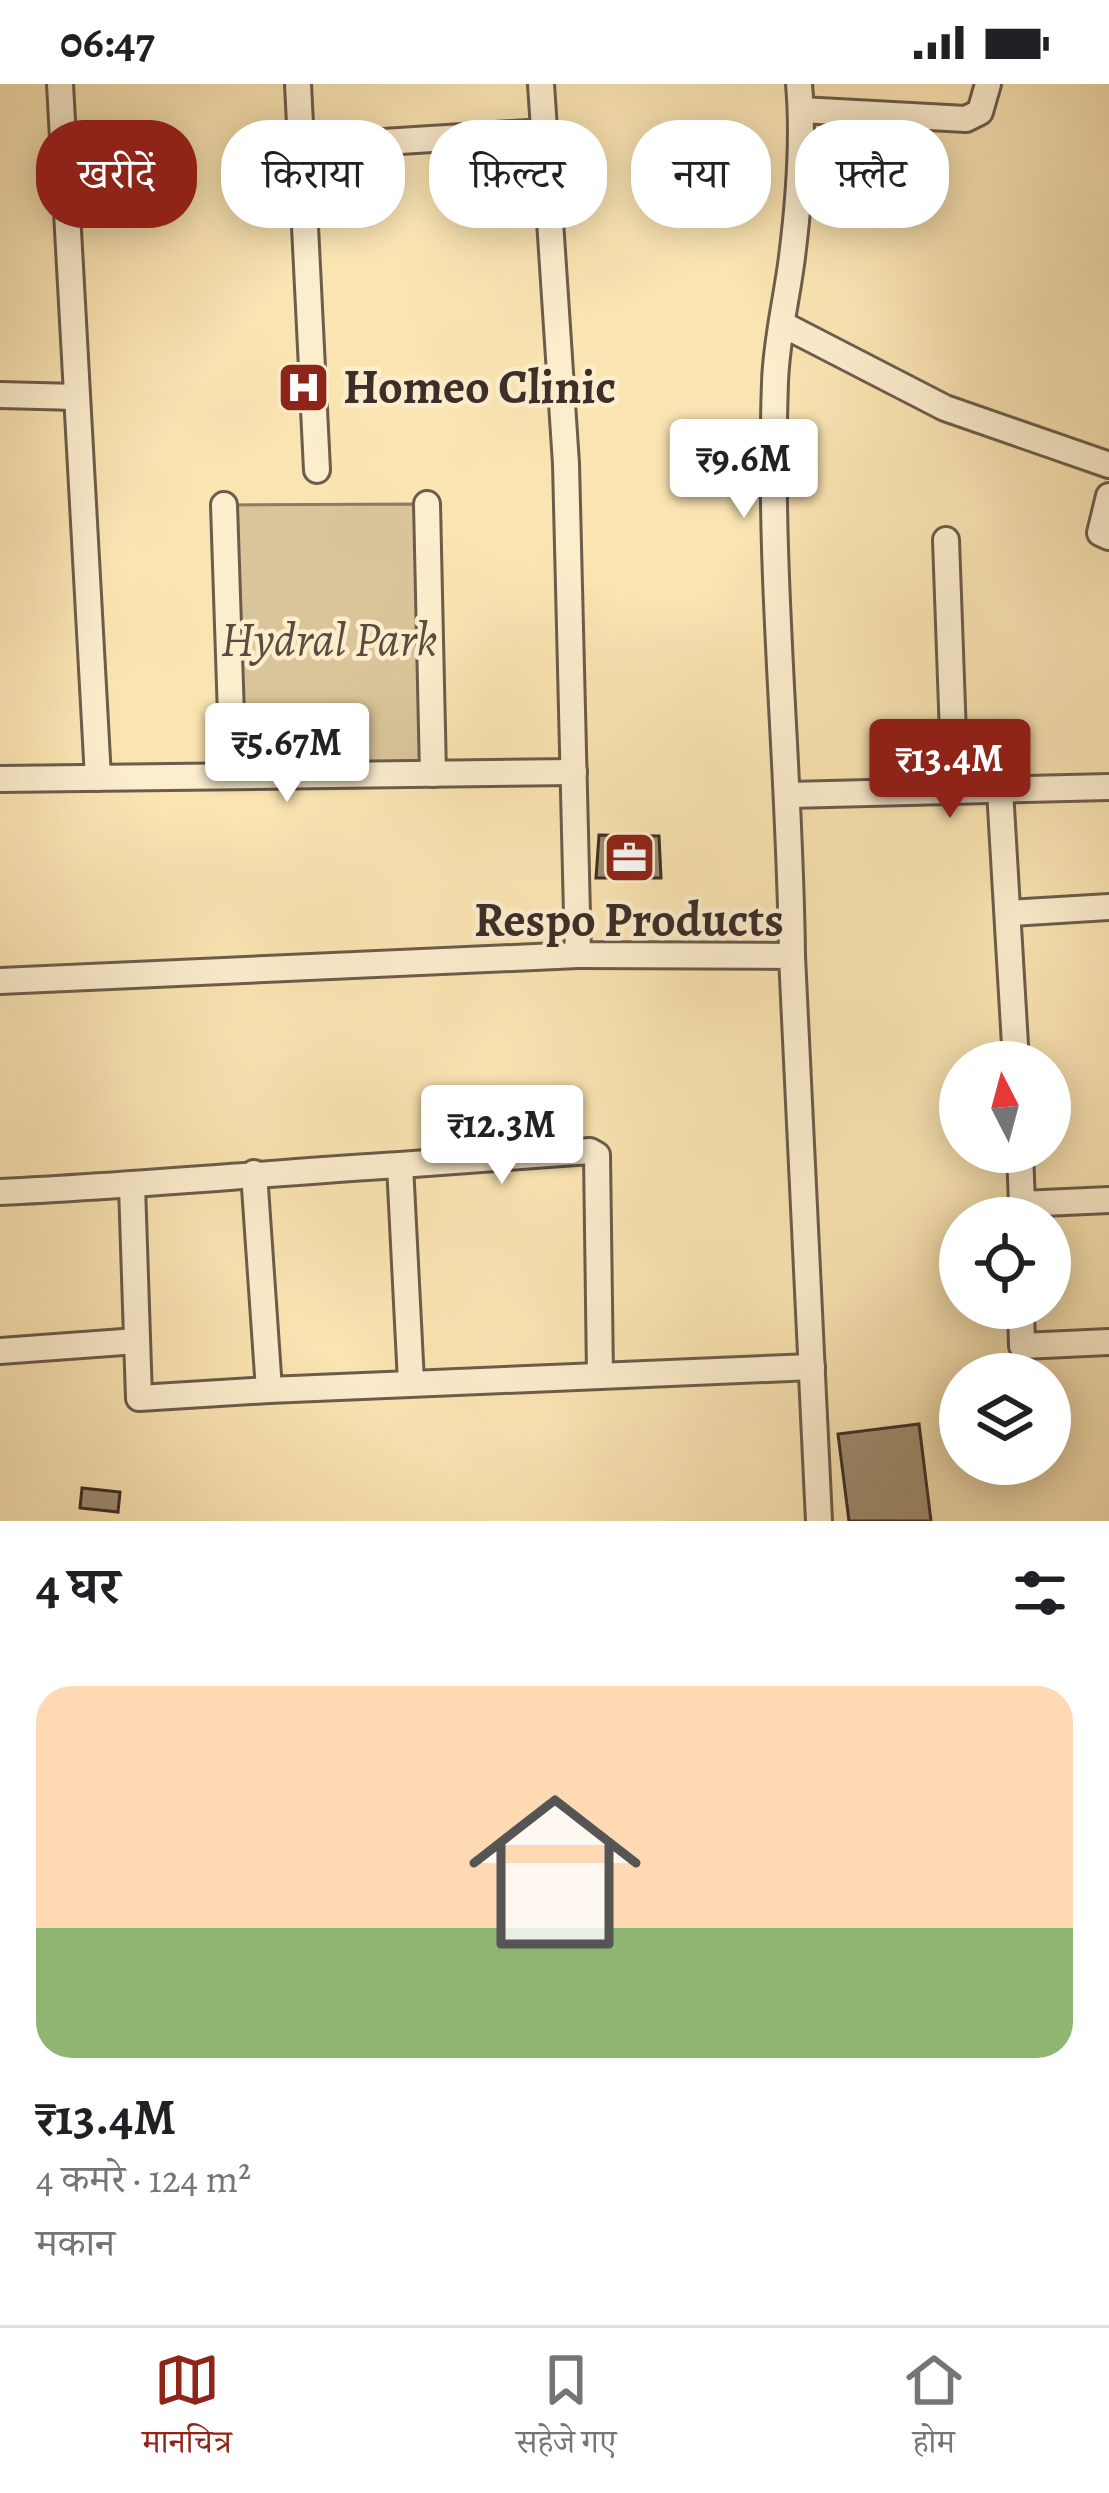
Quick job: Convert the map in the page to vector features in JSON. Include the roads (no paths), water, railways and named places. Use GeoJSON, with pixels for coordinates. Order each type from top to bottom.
{"type":"FeatureCollection","features":[{"type":"Feature","properties":{"kind":"street"},"geometry":{"type":"LineString","coordinates":[[60,84],[98,778]]}},
{"type":"Feature","properties":{"kind":"street"},"geometry":{"type":"LineString","coordinates":[[298,84],[301,120]]}},
{"type":"Feature","properties":{"kind":"street"},"geometry":{"type":"LineString","coordinates":[[541,84],[543,120]]}},
{"type":"Feature","properties":{"kind":"street"},"geometry":{"type":"LineString","coordinates":[[819,1521],[792,956],[789,795],[774,562],[775,378],[793,253],[800,97],[966,119],[980,112],[988,84]]}},
{"type":"Feature","properties":{"kind":"street"},"geometry":{"type":"LineString","coordinates":[[307,228],[317,470]]}},
{"type":"Feature","properties":{"kind":"street"},"geometry":{"type":"LineString","coordinates":[[550,228],[566,464],[578,955]]}},
{"type":"Feature","properties":{"kind":"street"},"geometry":{"type":"LineString","coordinates":[[782,324],[945,408],[1109,464]]}},
{"type":"Feature","properties":{"kind":"street"},"geometry":{"type":"LineString","coordinates":[[0,395],[77,397]]}},
{"type":"Feature","properties":{"kind":"street"},"geometry":{"type":"LineString","coordinates":[[1109,496],[1100,533],[1109,537]]}},
{"type":"Feature","properties":{"kind":"street"},"geometry":{"type":"LineString","coordinates":[[427,504],[433,773]]}},
{"type":"Feature","properties":{"kind":"street"},"geometry":{"type":"LineString","coordinates":[[224,505],[232,776]]}},
{"type":"Feature","properties":{"kind":"street"},"geometry":{"type":"LineString","coordinates":[[946,540],[955,791]]}},
{"type":"Feature","properties":{"kind":"street"},"geometry":{"type":"LineString","coordinates":[[0,779],[574,772]]}},
{"type":"Feature","properties":{"kind":"street"},"geometry":{"type":"LineString","coordinates":[[789,795],[1109,787]]}},
{"type":"Feature","properties":{"kind":"street"},"geometry":{"type":"LineString","coordinates":[[1000,790],[1015,1041]]}},
{"type":"Feature","properties":{"kind":"street"},"geometry":{"type":"LineString","coordinates":[[1010,913],[1109,907]]}},
{"type":"Feature","properties":{"kind":"street"},"geometry":{"type":"LineString","coordinates":[[0,981],[578,955],[792,956]]}},
{"type":"Feature","properties":{"kind":"street"},"geometry":{"type":"LineString","coordinates":[[0,1192],[595,1152],[600,1375]]}},
{"type":"Feature","properties":{"kind":"street"},"geometry":{"type":"LineString","coordinates":[[400,1165],[411,1382]]}},
{"type":"Feature","properties":{"kind":"street"},"geometry":{"type":"LineString","coordinates":[[254,1173],[269,1390]]}},
{"type":"Feature","properties":{"kind":"street"},"geometry":{"type":"LineString","coordinates":[[132,1186],[139,1398],[812,1367]]}},
{"type":"Feature","properties":{"kind":"street"},"geometry":{"type":"LineString","coordinates":[[1071,1205],[1109,1201]]}},
{"type":"Feature","properties":{"kind":"street"},"geometry":{"type":"LineString","coordinates":[[1022,1329],[1022,1346],[1109,1342]]}},
{"type":"Feature","properties":{"kind":"street"},"geometry":{"type":"LineString","coordinates":[[0,1351],[136,1341]]}},
{"type":"Feature","properties":{"kind":"place","name":"Homeo Clinic"},"geometry":{"type":"Point","coordinates":[304,387]}},
{"type":"Feature","properties":{"kind":"place","name":"Respo Products"},"geometry":{"type":"Point","coordinates":[629,857]}},
{"type":"Feature","properties":{"kind":"park label","name":"Hydral Park"},"geometry":{"type":"Point","coordinates":[329,639]}}]}
